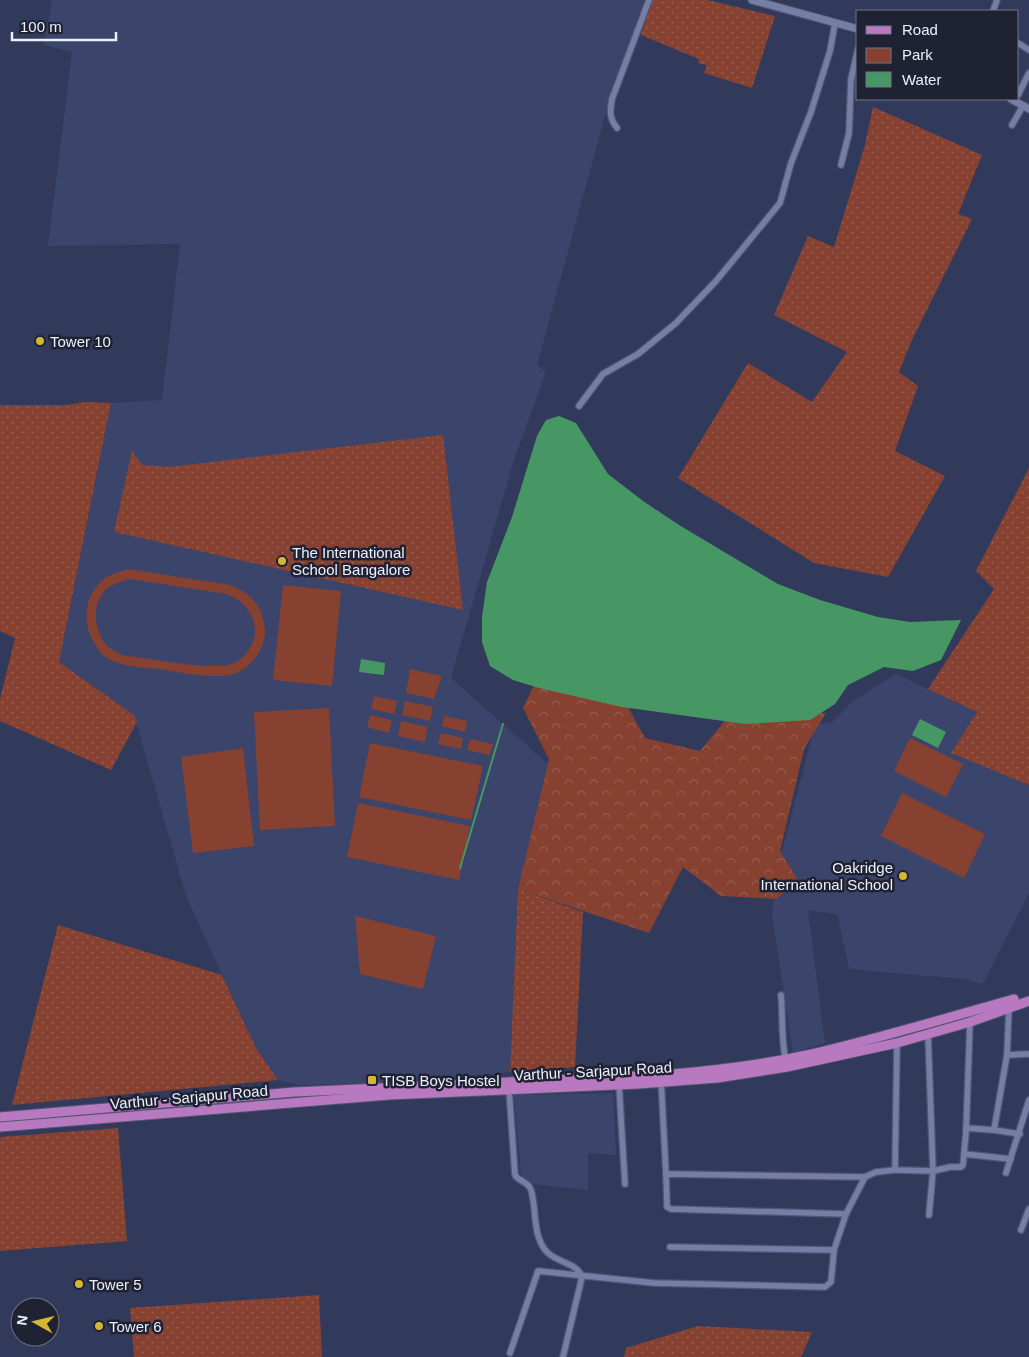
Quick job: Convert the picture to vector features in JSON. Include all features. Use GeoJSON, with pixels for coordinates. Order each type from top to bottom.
{"type":"FeatureCollection","features":[{"type":"Feature","properties":{"kind":"main road","name":"Varthur - Sarjapur Road"},"geometry":{"type":"LineString","coordinates":[[0,1117],[294,1092],[725,1077],[895,1034],[1029,995]]}},
{"type":"Feature","properties":{"kind":"main road","name":"Varthur - Sarjapur Road"},"geometry":{"type":"LineString","coordinates":[[786,1063],[897,1043],[970,1022],[1029,1001]]}},
{"type":"Feature","properties":{"kind":"main road","name":"Varthur - Sarjapur Road"},"geometry":{"type":"LineString","coordinates":[[0,1127],[314,1100],[619,1085],[661,1078]]}},
{"type":"Feature","properties":{"kind":"street"},"geometry":{"type":"LineString","coordinates":[[616,128],[611,122],[612,99],[649,0]]}},
{"type":"Feature","properties":{"kind":"street"},"geometry":{"type":"LineString","coordinates":[[752,0],[856,28]]}},
{"type":"Feature","properties":{"kind":"street"},"geometry":{"type":"LineString","coordinates":[[579,406],[603,374],[638,354],[676,323],[716,281],[780,203],[791,163],[811,112],[830,51],[835,23]]}},
{"type":"Feature","properties":{"kind":"street"},"geometry":{"type":"LineString","coordinates":[[842,165],[849,134],[851,79],[856,58]]}},
{"type":"Feature","properties":{"kind":"street"},"geometry":{"type":"LineString","coordinates":[[1019,91],[1029,73]]}},
{"type":"Feature","properties":{"kind":"street"},"geometry":{"type":"LineString","coordinates":[[1012,125],[1026,107]]}},
{"type":"Feature","properties":{"kind":"street"},"geometry":{"type":"LineString","coordinates":[[781,994],[781,1027],[786,1063]]}},
{"type":"Feature","properties":{"kind":"street"},"geometry":{"type":"LineString","coordinates":[[994,1130],[1007,1055],[1009,1007]]}},
{"type":"Feature","properties":{"kind":"street"},"geometry":{"type":"LineString","coordinates":[[666,1174],[866,1177],[876,1172],[895,1170],[932,1171],[950,1167],[961,1167],[963,1165],[966,1128],[970,1022]]}},
{"type":"Feature","properties":{"kind":"street"},"geometry":{"type":"LineString","coordinates":[[928,1034],[932,1171],[929,1216]]}},
{"type":"Feature","properties":{"kind":"street"},"geometry":{"type":"LineString","coordinates":[[895,1170],[897,1043]]}},
{"type":"Feature","properties":{"kind":"street"},"geometry":{"type":"LineString","coordinates":[[1007,1055],[1029,1054]]}},
{"type":"Feature","properties":{"kind":"street"},"geometry":{"type":"LineString","coordinates":[[661,1078],[667,1207],[670,1209],[846,1214]]}},
{"type":"Feature","properties":{"kind":"street"},"geometry":{"type":"LineString","coordinates":[[619,1085],[625,1184]]}},
{"type":"Feature","properties":{"kind":"street"},"geometry":{"type":"LineString","coordinates":[[509,1089],[515,1175],[517,1179],[526,1183],[531,1191],[539,1240],[554,1259],[575,1267],[582,1275],[582,1284],[563,1357]]}},
{"type":"Feature","properties":{"kind":"street"},"geometry":{"type":"LineString","coordinates":[[1006,1173],[1020,1134],[1029,1100]]}},
{"type":"Feature","properties":{"kind":"street"},"geometry":{"type":"LineString","coordinates":[[966,1128],[1020,1134]]}},
{"type":"Feature","properties":{"kind":"street"},"geometry":{"type":"LineString","coordinates":[[964,1154],[1011,1160]]}},
{"type":"Feature","properties":{"kind":"street"},"geometry":{"type":"LineString","coordinates":[[510,1353],[538,1270],[654,1283],[825,1287],[831,1282],[834,1250],[846,1214],[866,1177]]}},
{"type":"Feature","properties":{"kind":"street"},"geometry":{"type":"LineString","coordinates":[[1022,1230],[1029,1209]]}},
{"type":"Feature","properties":{"kind":"street"},"geometry":{"type":"LineString","coordinates":[[670,1247],[834,1250]]}},
{"type":"Feature","properties":{"kind":"shaded area","name":"The International School Bangalore"},"geometry":{"type":"Polygon","coordinates":[[[52,0],[645,0],[609,101],[537,365],[546,372],[513,463],[451,678],[548,764],[518,889],[510,1072],[404,1082],[299,1085],[278,1080],[256,1048],[187,899],[134,715],[59,662],[111,403],[162,400],[180,244],[48,246],[72,52],[44,45],[52,0]]]}},
{"type":"Feature","properties":{"kind":"shaded area","name":"Oakridge International School"},"geometry":{"type":"Polygon","coordinates":[[[896,674],[977,712],[951,753],[1029,785],[1029,893],[983,984],[963,979],[849,969],[837,914],[808,910],[825,1043],[793,1053],[772,915],[780,860],[815,725],[833,722],[853,701],[896,674]]]}},
{"type":"Feature","properties":{"kind":"shaded area"},"geometry":{"type":"Polygon","coordinates":[[[613,1093],[616,1155],[588,1153],[588,1190],[522,1183],[514,1095],[613,1093]]]}},
{"type":"Feature","properties":{"kind":"green space"},"geometry":{"type":"Polygon","coordinates":[[[652,0],[707,0],[775,16],[752,88],[704,73],[707,65],[698,63],[699,59],[641,35],[652,0]]]}},
{"type":"Feature","properties":{"kind":"green space"},"geometry":{"type":"Polygon","coordinates":[[[873,107],[982,155],[958,214],[972,219],[911,342],[899,372],[918,386],[895,451],[945,476],[888,577],[814,563],[678,478],[748,363],[812,402],[847,352],[774,315],[808,236],[834,247],[865,145],[873,107]]]}},
{"type":"Feature","properties":{"kind":"green space"},"geometry":{"type":"Polygon","coordinates":[[[86,402],[111,403],[59,662],[134,715],[137,722],[111,770],[0,721],[0,699],[15,638],[0,631],[0,405],[66,405],[86,402]]]}},
{"type":"Feature","properties":{"kind":"green space"},"geometry":{"type":"Polygon","coordinates":[[[443,435],[463,610],[114,532],[132,451],[142,465],[169,467],[443,435]]]}},
{"type":"Feature","properties":{"kind":"green space"},"geometry":{"type":"Polygon","coordinates":[[[1029,468],[1029,785],[951,753],[977,712],[928,689],[994,589],[976,571],[1029,468]]]}},
{"type":"Feature","properties":{"kind":"green space"},"geometry":{"type":"Polygon","coordinates":[[[128,569],[230,585],[244,592],[259,608],[265,630],[263,643],[252,662],[234,674],[215,676],[130,666],[117,663],[103,655],[91,636],[88,627],[86,618],[89,601],[92,593],[106,577],[128,569]],[[129,579],[110,586],[99,599],[96,616],[99,633],[108,647],[122,655],[195,665],[223,666],[232,664],[246,654],[254,639],[255,628],[252,616],[246,607],[227,594],[129,579]]]}},
{"type":"Feature","properties":{"kind":"green space"},"geometry":{"type":"Polygon","coordinates":[[[283,585],[341,591],[332,686],[273,680],[283,585]]]}},
{"type":"Feature","properties":{"kind":"green space"},"geometry":{"type":"Polygon","coordinates":[[[410,669],[442,676],[434,699],[406,693],[410,669]]]}},
{"type":"Feature","properties":{"kind":"green space"},"geometry":{"type":"Polygon","coordinates":[[[539,675],[612,678],[645,738],[700,751],[728,717],[826,713],[804,749],[780,851],[797,878],[777,899],[721,896],[683,867],[649,933],[518,889],[549,759],[523,708],[539,675]]]}},
{"type":"Feature","properties":{"kind":"green space"},"geometry":{"type":"Polygon","coordinates":[[[374,696],[397,701],[394,714],[371,709],[374,696]]]}},
{"type":"Feature","properties":{"kind":"green space"},"geometry":{"type":"Polygon","coordinates":[[[405,701],[433,707],[430,721],[402,715],[405,701]]]}},
{"type":"Feature","properties":{"kind":"green space"},"geometry":{"type":"Polygon","coordinates":[[[329,708],[335,826],[260,830],[254,712],[329,708]]]}},
{"type":"Feature","properties":{"kind":"green space"},"geometry":{"type":"Polygon","coordinates":[[[370,715],[392,720],[389,733],[367,727],[370,715]]]}},
{"type":"Feature","properties":{"kind":"green space"},"geometry":{"type":"Polygon","coordinates":[[[444,716],[467,721],[465,732],[442,726],[444,716]]]}},
{"type":"Feature","properties":{"kind":"green space"},"geometry":{"type":"Polygon","coordinates":[[[401,721],[428,727],[425,742],[398,736],[401,721]]]}},
{"type":"Feature","properties":{"kind":"green space"},"geometry":{"type":"Polygon","coordinates":[[[441,733],[463,738],[461,749],[438,744],[441,733]]]}},
{"type":"Feature","properties":{"kind":"green space"},"geometry":{"type":"Polygon","coordinates":[[[910,738],[963,764],[946,797],[894,771],[910,738]]]}},
{"type":"Feature","properties":{"kind":"green space"},"geometry":{"type":"Polygon","coordinates":[[[470,739],[493,744],[490,755],[467,750],[470,739]]]}},
{"type":"Feature","properties":{"kind":"green space"},"geometry":{"type":"Polygon","coordinates":[[[370,743],[483,766],[471,820],[359,797],[370,743]]]}},
{"type":"Feature","properties":{"kind":"green space"},"geometry":{"type":"Polygon","coordinates":[[[243,748],[254,846],[193,853],[181,757],[243,748]]]}},
{"type":"Feature","properties":{"kind":"green space"},"geometry":{"type":"Polygon","coordinates":[[[902,793],[985,834],[964,878],[881,836],[902,793]]]}},
{"type":"Feature","properties":{"kind":"green space"},"geometry":{"type":"Polygon","coordinates":[[[358,803],[470,826],[459,880],[347,857],[358,803]]]}},
{"type":"Feature","properties":{"kind":"green space"},"geometry":{"type":"Polygon","coordinates":[[[518,889],[583,912],[575,1067],[510,1072],[518,889]]]}},
{"type":"Feature","properties":{"kind":"green space"},"geometry":{"type":"Polygon","coordinates":[[[355,916],[436,936],[423,989],[360,974],[355,916]]]}},
{"type":"Feature","properties":{"kind":"green space"},"geometry":{"type":"Polygon","coordinates":[[[58,925],[222,975],[256,1048],[278,1080],[12,1105],[58,925]]]}},
{"type":"Feature","properties":{"kind":"green space"},"geometry":{"type":"Polygon","coordinates":[[[118,1128],[127,1241],[0,1251],[0,1137],[118,1128]]]}},
{"type":"Feature","properties":{"kind":"green space"},"geometry":{"type":"Polygon","coordinates":[[[319,1295],[322,1357],[134,1357],[130,1308],[319,1295]]]}},
{"type":"Feature","properties":{"kind":"green space"},"geometry":{"type":"Polygon","coordinates":[[[698,1326],[812,1332],[801,1357],[624,1357],[626,1348],[698,1326]]]}},
{"type":"Feature","properties":{"kind":"water"},"geometry":{"type":"Polygon","coordinates":[[[559,416],[576,423],[608,474],[643,501],[679,525],[778,584],[820,600],[878,617],[910,622],[961,620],[941,660],[913,671],[884,667],[848,685],[835,704],[810,720],[745,724],[622,707],[539,688],[513,680],[490,666],[482,642],[482,617],[487,582],[512,517],[537,436],[546,420],[559,416]]]}},
{"type":"Feature","properties":{"kind":"water"},"geometry":{"type":"Polygon","coordinates":[[[361,659],[385,663],[384,675],[359,672],[361,659]]]}},
{"type":"Feature","properties":{"kind":"water"},"geometry":{"type":"Polygon","coordinates":[[[920,719],[946,732],[938,748],[912,735],[920,719]]]}},
{"type":"Feature","properties":{"kind":"waterway"},"geometry":{"type":"LineString","coordinates":[[460,868],[503,724]]}},
{"type":"Feature","properties":{"kind":"place","name":"Tower 10"},"geometry":{"type":"Point","coordinates":[40,341]}},
{"type":"Feature","properties":{"kind":"place","name":"The International School Bangalore"},"geometry":{"type":"Point","coordinates":[282,561]}},
{"type":"Feature","properties":{"kind":"place","name":"Oakridge International School"},"geometry":{"type":"Point","coordinates":[903,876]}},
{"type":"Feature","properties":{"kind":"place","name":"TISB Boys Hostel"},"geometry":{"type":"Point","coordinates":[372,1080]}},
{"type":"Feature","properties":{"kind":"place","name":"Tower 5"},"geometry":{"type":"Point","coordinates":[79,1284]}},
{"type":"Feature","properties":{"kind":"place","name":"Tower 6"},"geometry":{"type":"Point","coordinates":[99,1326]}}]}
